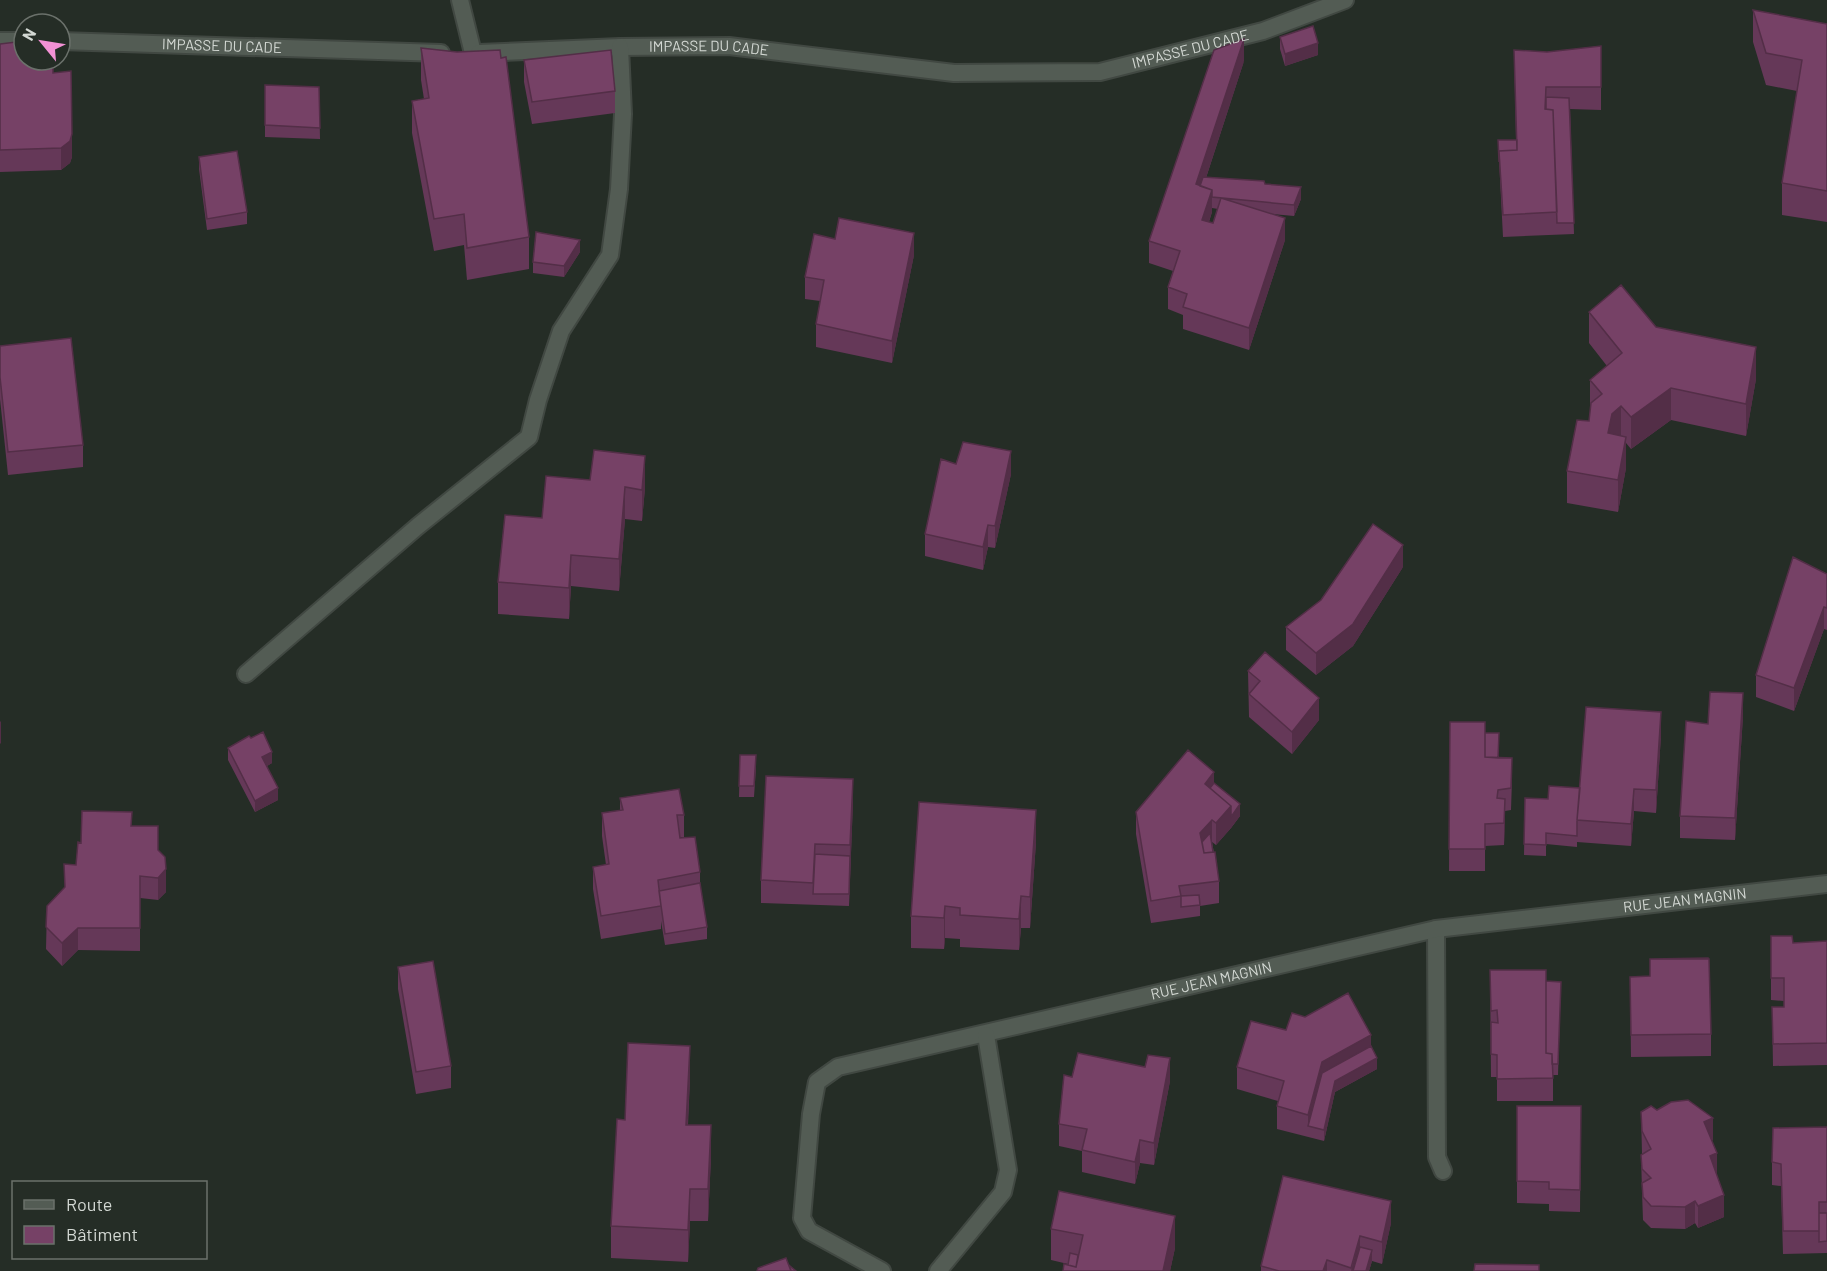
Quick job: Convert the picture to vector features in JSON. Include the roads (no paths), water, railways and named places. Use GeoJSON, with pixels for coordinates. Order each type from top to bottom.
{"type":"FeatureCollection","features":[{"type":"Feature","properties":{"kind":"street"},"geometry":{"type":"LineString","coordinates":[[460,0],[473,53]]}},
{"type":"Feature","properties":{"kind":"street","name":"IMPASSE DU CADE"},"geometry":{"type":"LineString","coordinates":[[72,41],[473,53],[620,47],[729,46],[954,73],[1100,72],[1263,31],[1345,0]]}},
{"type":"Feature","properties":{"kind":"street"},"geometry":{"type":"LineString","coordinates":[[246,674],[418,526],[530,436],[538,400],[561,331],[610,255],[619,189],[624,114],[620,47]]}},
{"type":"Feature","properties":{"kind":"street","name":"RUE JEAN MAGNIN"},"geometry":{"type":"LineString","coordinates":[[882,1271],[808,1231],[802,1218],[811,1114],[817,1082],[838,1067],[986,1035],[1436,928],[1827,884]]}},
{"type":"Feature","properties":{"kind":"street"},"geometry":{"type":"LineString","coordinates":[[1436,928],[1437,1157],[1443,1172]]}},
{"type":"Feature","properties":{"kind":"street"},"geometry":{"type":"LineString","coordinates":[[938,1271],[1004,1192],[1008,1170],[986,1035]]}}]}
